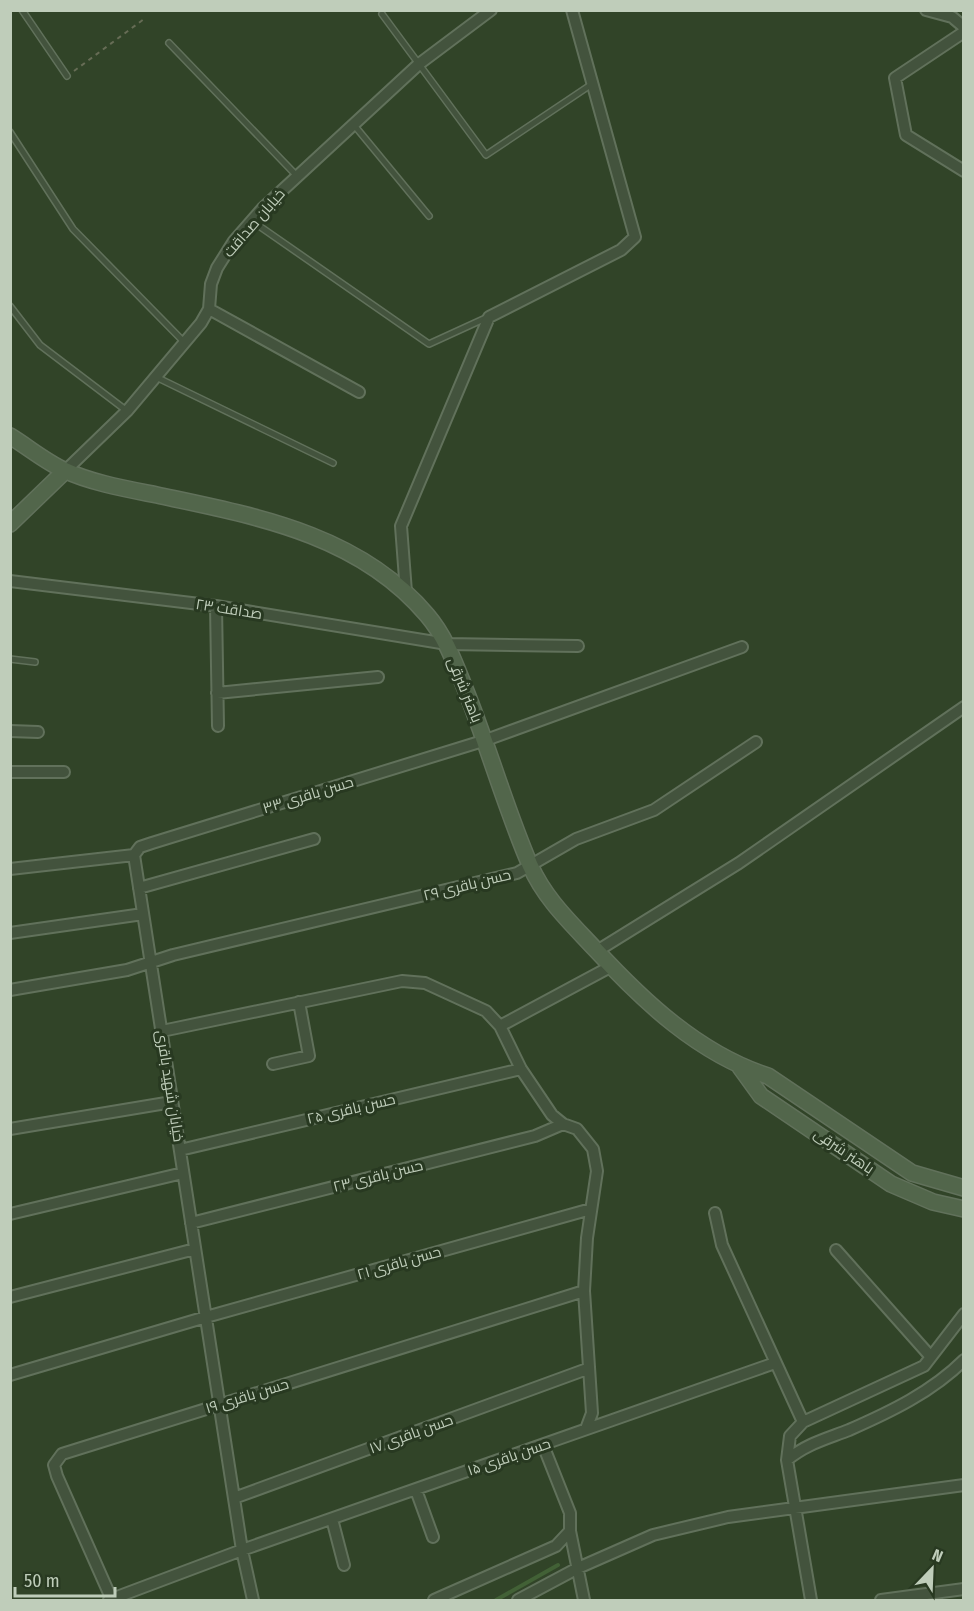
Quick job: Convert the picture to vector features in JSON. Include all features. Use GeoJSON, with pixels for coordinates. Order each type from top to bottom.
{"type":"FeatureCollection","features":[{"type":"Feature","properties":{"kind":"street","name":"خیابان صداقت"},"geometry":{"type":"LineString","coordinates":[[65,471],[127,411],[185,343],[209,309],[211,284],[217,267],[234,241],[252,221],[297,176],[419,64],[491,10]]}},
{"type":"Feature","properties":{"kind":"street"},"geometry":{"type":"LineString","coordinates":[[406,592],[401,526],[489,317],[621,250],[634,237],[572,10]]}},
{"type":"Feature","properties":{"kind":"street"},"geometry":{"type":"LineString","coordinates":[[926,10],[952,17],[963,27]]}},
{"type":"Feature","properties":{"kind":"street"},"geometry":{"type":"LineString","coordinates":[[963,32],[896,78],[906,135],[963,171]]}},
{"type":"Feature","properties":{"kind":"street"},"geometry":{"type":"LineString","coordinates":[[209,309],[360,392]]}},
{"type":"Feature","properties":{"kind":"street","name":"باهنر شرقی"},"geometry":{"type":"LineString","coordinates":[[10,436],[65,471],[134,490],[284,524],[333,543],[364,561],[406,592],[429,617],[447,644],[486,740],[530,865],[556,908],[610,967],[659,1013],[740,1068],[768,1076],[912,1173],[963,1188]]}},
{"type":"Feature","properties":{"kind":"street"},"geometry":{"type":"LineString","coordinates":[[10,524],[65,471]]}},
{"type":"Feature","properties":{"kind":"street","name":"صداقت ۲۳"},"geometry":{"type":"LineString","coordinates":[[10,580],[216,606],[447,644],[578,646]]}},
{"type":"Feature","properties":{"kind":"street"},"geometry":{"type":"LineString","coordinates":[[216,606],[218,726]]}},
{"type":"Feature","properties":{"kind":"street","name":"حسن باقری ۳۳"},"geometry":{"type":"LineString","coordinates":[[134,855],[140,847],[486,740],[742,647]]}},
{"type":"Feature","properties":{"kind":"street"},"geometry":{"type":"LineString","coordinates":[[217,693],[378,677]]}},
{"type":"Feature","properties":{"kind":"street"},"geometry":{"type":"LineString","coordinates":[[597,951],[739,863],[963,707]]}},
{"type":"Feature","properties":{"kind":"street"},"geometry":{"type":"LineString","coordinates":[[10,731],[38,732]]}},
{"type":"Feature","properties":{"kind":"street","name":"حسن باقری ۲۹"},"geometry":{"type":"LineString","coordinates":[[10,990],[127,969],[517,873],[576,840],[654,810],[756,742]]}},
{"type":"Feature","properties":{"kind":"street"},"geometry":{"type":"LineString","coordinates":[[10,772],[64,772]]}},
{"type":"Feature","properties":{"kind":"street"},"geometry":{"type":"LineString","coordinates":[[139,888],[314,839]]}},
{"type":"Feature","properties":{"kind":"street"},"geometry":{"type":"LineString","coordinates":[[10,868],[134,855]]}},
{"type":"Feature","properties":{"kind":"street","name":"خیابان شهید باقری"},"geometry":{"type":"LineString","coordinates":[[134,855],[242,1550]]}},
{"type":"Feature","properties":{"kind":"street"},"geometry":{"type":"LineString","coordinates":[[10,933],[143,914]]}},
{"type":"Feature","properties":{"kind":"street"},"geometry":{"type":"LineString","coordinates":[[500,1026],[610,967]]}},
{"type":"Feature","properties":{"kind":"street"},"geometry":{"type":"LineString","coordinates":[[162,1031],[402,981],[414,981],[475,1004],[500,1026],[521,1069],[552,1115],[563,1124],[577,1129],[593,1149],[597,1171],[591,1209],[584,1291],[587,1369],[592,1413],[586,1430]]}},
{"type":"Feature","properties":{"kind":"street"},"geometry":{"type":"LineString","coordinates":[[273,1064],[309,1056],[299,1002]]}},
{"type":"Feature","properties":{"kind":"street","name":"باهنر شرقی"},"geometry":{"type":"LineString","coordinates":[[740,1068],[761,1096],[891,1184],[933,1202],[963,1209]]}},
{"type":"Feature","properties":{"kind":"street","name":"حسن باقری ۲۵"},"geometry":{"type":"LineString","coordinates":[[180,1150],[521,1069]]}},
{"type":"Feature","properties":{"kind":"street"},"geometry":{"type":"LineString","coordinates":[[10,1129],[172,1101]]}},
{"type":"Feature","properties":{"kind":"street","name":"حسن باقری ۲۳"},"geometry":{"type":"LineString","coordinates":[[191,1223],[535,1136],[563,1124]]}},
{"type":"Feature","properties":{"kind":"street"},"geometry":{"type":"LineString","coordinates":[[10,1214],[183,1173]]}},
{"type":"Feature","properties":{"kind":"street","name":"حسن باقری ۲۱"},"geometry":{"type":"LineString","coordinates":[[10,1375],[206,1317],[591,1209]]}},
{"type":"Feature","properties":{"kind":"street"},"geometry":{"type":"LineString","coordinates":[[715,1214],[722,1245],[802,1422]]}},
{"type":"Feature","properties":{"kind":"street"},"geometry":{"type":"LineString","coordinates":[[10,1297],[195,1249]]}},
{"type":"Feature","properties":{"kind":"street"},"geometry":{"type":"LineString","coordinates":[[836,1250],[931,1357]]}},
{"type":"Feature","properties":{"kind":"street","name":"حسن باقری ۱۹"},"geometry":{"type":"LineString","coordinates":[[111,1600],[57,1476],[54,1465],[62,1454],[584,1291]]}},
{"type":"Feature","properties":{"kind":"street"},"geometry":{"type":"LineString","coordinates":[[811,1600],[787,1461],[790,1436],[802,1422],[887,1385],[924,1365],[963,1314]]}},
{"type":"Feature","properties":{"kind":"street"},"geometry":{"type":"LineString","coordinates":[[787,1461],[810,1444],[848,1430],[910,1401],[958,1370],[963,1360]]}},
{"type":"Feature","properties":{"kind":"street","name":"حسن باقری ۱۵"},"geometry":{"type":"LineString","coordinates":[[111,1600],[242,1550],[775,1363]]}},
{"type":"Feature","properties":{"kind":"street","name":"حسن باقری ۱۷"},"geometry":{"type":"LineString","coordinates":[[234,1498],[587,1369]]}},
{"type":"Feature","properties":{"kind":"street"},"geometry":{"type":"LineString","coordinates":[[543,1445],[570,1513],[570,1531],[584,1600]]}},
{"type":"Feature","properties":{"kind":"street"},"geometry":{"type":"LineString","coordinates":[[518,1600],[578,1568],[653,1535],[728,1517],[796,1510],[963,1485]]}},
{"type":"Feature","properties":{"kind":"street"},"geometry":{"type":"LineString","coordinates":[[416,1490],[433,1537]]}},
{"type":"Feature","properties":{"kind":"street"},"geometry":{"type":"LineString","coordinates":[[332,1519],[344,1565]]}},
{"type":"Feature","properties":{"kind":"street"},"geometry":{"type":"LineString","coordinates":[[434,1600],[556,1546],[570,1531]]}},
{"type":"Feature","properties":{"kind":"street"},"geometry":{"type":"LineString","coordinates":[[242,1550],[253,1600]]}},
{"type":"Feature","properties":{"kind":"street"},"geometry":{"type":"LineString","coordinates":[[881,1600],[963,1589]]}},
{"type":"Feature","properties":{"kind":"lane"},"geometry":{"type":"LineString","coordinates":[[22,10],[67,76]]}},
{"type":"Feature","properties":{"kind":"lane"},"geometry":{"type":"LineString","coordinates":[[382,14],[486,155],[592,84]]}},
{"type":"Feature","properties":{"kind":"lane"},"geometry":{"type":"LineString","coordinates":[[169,43],[297,176]]}},
{"type":"Feature","properties":{"kind":"lane"},"geometry":{"type":"LineString","coordinates":[[353,124],[429,216]]}},
{"type":"Feature","properties":{"kind":"lane"},"geometry":{"type":"LineString","coordinates":[[10,132],[74,229],[185,343]]}},
{"type":"Feature","properties":{"kind":"lane"},"geometry":{"type":"LineString","coordinates":[[252,221],[429,344],[489,317]]}},
{"type":"Feature","properties":{"kind":"lane"},"geometry":{"type":"LineString","coordinates":[[10,306],[40,345],[127,411]]}},
{"type":"Feature","properties":{"kind":"lane"},"geometry":{"type":"LineString","coordinates":[[156,377],[333,463]]}},
{"type":"Feature","properties":{"kind":"lane"},"geometry":{"type":"LineString","coordinates":[[10,659],[36,662]]}},
{"type":"Feature","properties":{"kind":"path"},"geometry":{"type":"LineString","coordinates":[[67,76],[144,19]]}},
{"type":"Feature","properties":{"kind":"waterway"},"geometry":{"type":"LineString","coordinates":[[496,1600],[558,1565]]}}]}
